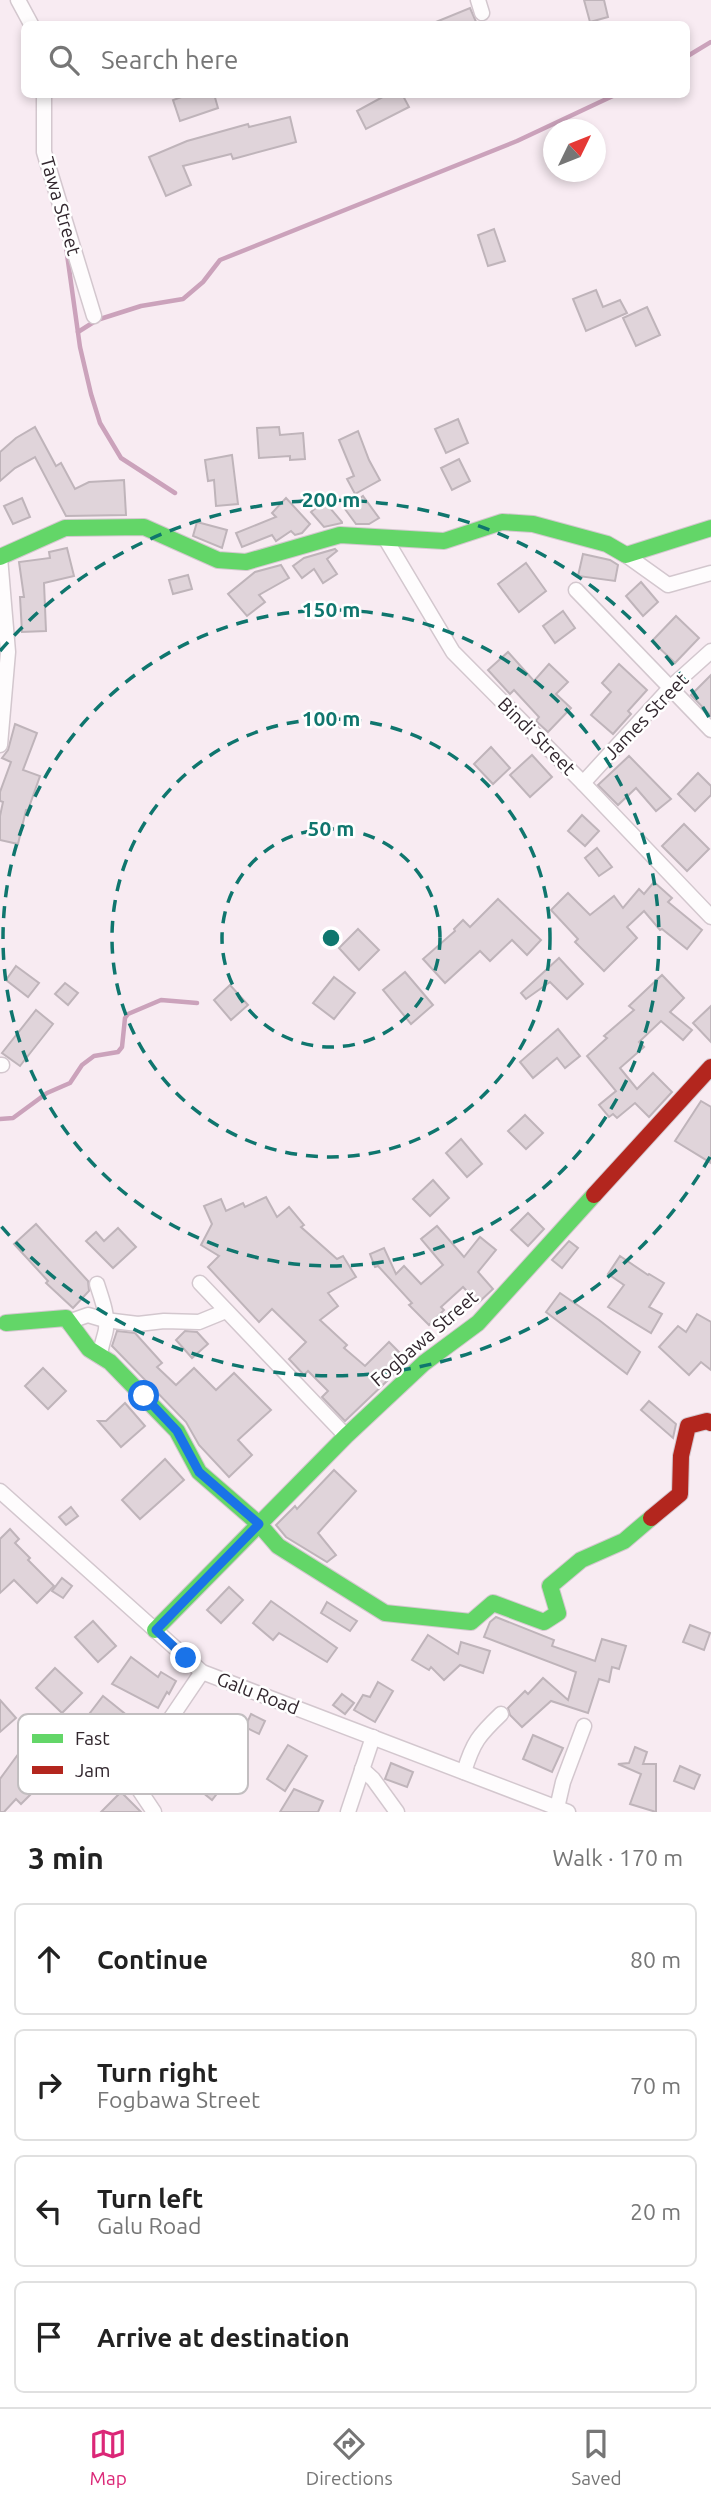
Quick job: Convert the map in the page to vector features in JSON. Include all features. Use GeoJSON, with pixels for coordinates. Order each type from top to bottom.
{"type":"FeatureCollection","features":[{"type":"Feature","properties":{"kind":"street"},"geometry":{"type":"LineString","coordinates":[[19,0],[30,21]]}},
{"type":"Feature","properties":{"kind":"street","name":"Tawa Street"},"geometry":{"type":"LineString","coordinates":[[44,98],[44,152],[94,316]]}},
{"type":"Feature","properties":{"kind":"street"},"geometry":{"type":"LineString","coordinates":[[0,745],[8,652],[0,557],[65,528],[144,527],[218,561],[246,562],[340,535],[444,541],[502,522],[533,524],[607,544],[668,584],[711,573]]}},
{"type":"Feature","properties":{"kind":"street"},"geometry":{"type":"LineString","coordinates":[[626,555],[711,528]]}},
{"type":"Feature","properties":{"kind":"street","name":"Bindi Street"},"geometry":{"type":"LineString","coordinates":[[385,538],[453,652],[711,917]]}},
{"type":"Feature","properties":{"kind":"street"},"geometry":{"type":"LineString","coordinates":[[576,590],[711,730]]}},
{"type":"Feature","properties":{"kind":"street","name":"James Street"},"geometry":{"type":"LineString","coordinates":[[583,783],[671,687],[711,650]]}},
{"type":"Feature","properties":{"kind":"street","name":"Fogbawa Street"},"geometry":{"type":"LineString","coordinates":[[156,1630],[346,1436],[424,1363],[478,1323],[711,1067]]}},
{"type":"Feature","properties":{"kind":"street"},"geometry":{"type":"LineString","coordinates":[[200,1283],[346,1436]]}},
{"type":"Feature","properties":{"kind":"street"},"geometry":{"type":"LineString","coordinates":[[97,1284],[106,1330],[101,1341],[100,1356]]}},
{"type":"Feature","properties":{"kind":"street"},"geometry":{"type":"LineString","coordinates":[[68,1322],[88,1315],[138,1324],[164,1321],[199,1322],[226,1311]]}},
{"type":"Feature","properties":{"kind":"street"},"geometry":{"type":"LineString","coordinates":[[6,1322],[66,1318],[89,1349],[110,1362],[177,1431],[199,1472],[259,1524],[278,1546],[385,1613],[471,1622],[494,1603],[544,1622],[558,1613],[550,1586],[580,1560],[624,1541],[680,1494],[681,1456],[688,1426],[707,1421],[711,1423]]}},
{"type":"Feature","properties":{"kind":"street","name":"Galu Road"},"geometry":{"type":"LineString","coordinates":[[0,1491],[202,1672],[562,1810]]}},
{"type":"Feature","properties":{"kind":"street"},"geometry":{"type":"LineString","coordinates":[[174,1714],[202,1672]]}},
{"type":"Feature","properties":{"kind":"street"},"geometry":{"type":"LineString","coordinates":[[464,1772],[471,1748],[501,1714]]}},
{"type":"Feature","properties":{"kind":"street"},"geometry":{"type":"LineString","coordinates":[[562,1810],[563,1782],[584,1726]]}},
{"type":"Feature","properties":{"kind":"street"},"geometry":{"type":"LineString","coordinates":[[348,1812],[373,1737]]}},
{"type":"Feature","properties":{"kind":"street"},"geometry":{"type":"LineString","coordinates":[[362,1769],[373,1779],[397,1812]]}},
{"type":"Feature","properties":{"kind":"street"},"geometry":{"type":"LineString","coordinates":[[142,1794],[154,1812]]}},
{"type":"Feature","properties":{"kind":"building"},"geometry":{"type":"Polygon","coordinates":[[[584,0],[604,0],[608,17],[590,21],[584,0]]]}},
{"type":"Feature","properties":{"kind":"building"},"geometry":{"type":"Polygon","coordinates":[[[470,8],[476,21],[438,21],[470,8]]]}},
{"type":"Feature","properties":{"kind":"building"},"geometry":{"type":"Polygon","coordinates":[[[215,98],[218,108],[180,121],[173,100],[215,98]]]}},
{"type":"Feature","properties":{"kind":"building"},"geometry":{"type":"Polygon","coordinates":[[[381,98],[404,98],[409,107],[366,129],[357,111],[381,98]]]}},
{"type":"Feature","properties":{"kind":"building"},"geometry":{"type":"Polygon","coordinates":[[[290,117],[296,142],[233,159],[231,154],[183,166],[191,185],[166,196],[149,157],[187,141],[248,124],[249,127],[290,117]]]}},
{"type":"Feature","properties":{"kind":"building"},"geometry":{"type":"Polygon","coordinates":[[[494,229],[505,261],[488,266],[478,235],[494,229]]]}},
{"type":"Feature","properties":{"kind":"building"},"geometry":{"type":"Polygon","coordinates":[[[596,290],[603,307],[620,300],[627,313],[586,331],[573,299],[596,290]]]}},
{"type":"Feature","properties":{"kind":"building"},"geometry":{"type":"Polygon","coordinates":[[[647,307],[660,335],[636,346],[623,318],[647,307]]]}},
{"type":"Feature","properties":{"kind":"building"},"geometry":{"type":"Polygon","coordinates":[[[458,419],[468,443],[446,453],[435,429],[458,419]]]}},
{"type":"Feature","properties":{"kind":"building"},"geometry":{"type":"Polygon","coordinates":[[[35,427],[56,466],[61,463],[75,489],[89,482],[124,480],[126,515],[66,516],[35,457],[15,468],[0,481],[0,452],[35,427]]]}},
{"type":"Feature","properties":{"kind":"building"},"geometry":{"type":"Polygon","coordinates":[[[279,427],[280,435],[303,433],[305,459],[290,460],[290,456],[259,458],[257,428],[279,427]]]}},
{"type":"Feature","properties":{"kind":"building"},"geometry":{"type":"Polygon","coordinates":[[[358,431],[380,480],[355,494],[347,479],[354,476],[339,440],[358,431]]]}},
{"type":"Feature","properties":{"kind":"building"},"geometry":{"type":"Polygon","coordinates":[[[232,455],[238,504],[216,506],[214,480],[208,481],[205,460],[232,455]]]}},
{"type":"Feature","properties":{"kind":"building"},"geometry":{"type":"Polygon","coordinates":[[[459,459],[470,481],[452,490],[441,468],[459,459]]]}},
{"type":"Feature","properties":{"kind":"building"},"geometry":{"type":"Polygon","coordinates":[[[363,496],[379,518],[369,524],[356,524],[345,509],[363,496]]]}},
{"type":"Feature","properties":{"kind":"building"},"geometry":{"type":"Polygon","coordinates":[[[22,498],[30,517],[13,524],[4,506],[22,498]]]}},
{"type":"Feature","properties":{"kind":"building"},"geometry":{"type":"Polygon","coordinates":[[[286,498],[310,524],[302,533],[295,535],[291,531],[276,541],[272,535],[242,547],[236,533],[276,517],[272,513],[286,498]]]}},
{"type":"Feature","properties":{"kind":"building"},"geometry":{"type":"Polygon","coordinates":[[[324,501],[342,523],[324,527],[311,512],[324,501]]]}},
{"type":"Feature","properties":{"kind":"building"},"geometry":{"type":"Polygon","coordinates":[[[197,522],[227,530],[222,548],[193,536],[197,522]]]}},
{"type":"Feature","properties":{"kind":"building"},"geometry":{"type":"Polygon","coordinates":[[[67,548],[74,576],[44,583],[46,631],[22,632],[20,597],[24,597],[19,562],[50,558],[49,552],[67,548]]]}},
{"type":"Feature","properties":{"kind":"building"},"geometry":{"type":"Polygon","coordinates":[[[335,549],[337,551],[327,559],[337,574],[323,583],[314,569],[302,578],[293,566],[304,558],[335,549]]]}},
{"type":"Feature","properties":{"kind":"building"},"geometry":{"type":"Polygon","coordinates":[[[583,554],[610,560],[618,565],[615,581],[578,576],[583,554]]]}},
{"type":"Feature","properties":{"kind":"building"},"geometry":{"type":"Polygon","coordinates":[[[526,563],[546,591],[519,612],[498,584],[526,563]]]}},
{"type":"Feature","properties":{"kind":"building"},"geometry":{"type":"Polygon","coordinates":[[[281,565],[289,578],[259,595],[265,602],[247,616],[228,594],[255,572],[281,565]]]}},
{"type":"Feature","properties":{"kind":"building"},"geometry":{"type":"Polygon","coordinates":[[[188,575],[192,589],[173,594],[169,580],[188,575]]]}},
{"type":"Feature","properties":{"kind":"building"},"geometry":{"type":"Polygon","coordinates":[[[641,582],[658,602],[643,616],[626,596],[641,582]]]}},
{"type":"Feature","properties":{"kind":"building"},"geometry":{"type":"Polygon","coordinates":[[[563,611],[575,628],[555,643],[543,626],[563,611]]]}},
{"type":"Feature","properties":{"kind":"building"},"geometry":{"type":"Polygon","coordinates":[[[676,616],[699,638],[675,663],[652,641],[676,616]]]}},
{"type":"Feature","properties":{"kind":"building"},"geometry":{"type":"Polygon","coordinates":[[[508,652],[534,681],[549,664],[568,682],[556,694],[571,708],[548,732],[536,721],[539,717],[514,690],[510,694],[488,670],[508,652]]]}},
{"type":"Feature","properties":{"kind":"building"},"geometry":{"type":"Polygon","coordinates":[[[619,664],[647,690],[628,711],[631,714],[613,734],[591,715],[611,692],[602,683],[619,664]]]}},
{"type":"Feature","properties":{"kind":"building"},"geometry":{"type":"Polygon","coordinates":[[[711,675],[711,716],[691,695],[711,675]]]}},
{"type":"Feature","properties":{"kind":"building"},"geometry":{"type":"Polygon","coordinates":[[[15,724],[37,733],[23,770],[40,776],[26,810],[18,844],[0,840],[3,802],[0,801],[0,792],[11,762],[2,758],[8,750],[15,724]]]}},
{"type":"Feature","properties":{"kind":"building"},"geometry":{"type":"Polygon","coordinates":[[[491,747],[510,768],[493,784],[474,764],[491,747]]]}},
{"type":"Feature","properties":{"kind":"building"},"geometry":{"type":"Polygon","coordinates":[[[532,755],[552,777],[530,797],[510,775],[532,755]]]}},
{"type":"Feature","properties":{"kind":"building"},"geometry":{"type":"Polygon","coordinates":[[[629,756],[671,799],[656,811],[636,788],[618,805],[598,785],[629,756]]]}},
{"type":"Feature","properties":{"kind":"building"},"geometry":{"type":"Polygon","coordinates":[[[698,773],[711,786],[711,795],[695,811],[678,794],[698,773]]]}},
{"type":"Feature","properties":{"kind":"building"},"geometry":{"type":"Polygon","coordinates":[[[582,815],[599,831],[585,846],[568,831],[582,815]]]}},
{"type":"Feature","properties":{"kind":"building"},"geometry":{"type":"Polygon","coordinates":[[[684,824],[709,849],[687,871],[662,846],[684,824]]]}},
{"type":"Feature","properties":{"kind":"building"},"geometry":{"type":"Polygon","coordinates":[[[597,848],[612,867],[599,876],[585,858],[597,848]]]}},
{"type":"Feature","properties":{"kind":"building"},"geometry":{"type":"Polygon","coordinates":[[[654,882],[672,898],[668,902],[702,930],[687,949],[660,930],[644,911],[627,927],[637,938],[604,971],[575,942],[578,939],[551,910],[568,893],[590,915],[614,896],[623,908],[639,889],[644,894],[654,882]]]}},
{"type":"Feature","properties":{"kind":"building"},"geometry":{"type":"Polygon","coordinates":[[[498,899],[541,940],[527,955],[512,940],[490,961],[480,951],[445,983],[423,959],[455,931],[463,920],[470,927],[498,899]]]}},
{"type":"Feature","properties":{"kind":"building"},"geometry":{"type":"Polygon","coordinates":[[[358,929],[379,950],[359,970],[339,948],[358,929]]]}},
{"type":"Feature","properties":{"kind":"building"},"geometry":{"type":"Polygon","coordinates":[[[559,958],[583,984],[567,999],[550,982],[526,999],[521,993],[559,958]]]}},
{"type":"Feature","properties":{"kind":"building"},"geometry":{"type":"Polygon","coordinates":[[[16,966],[39,983],[28,997],[6,980],[16,966]]]}},
{"type":"Feature","properties":{"kind":"building"},"geometry":{"type":"Polygon","coordinates":[[[405,972],[433,1005],[411,1024],[383,990],[405,972]]]}},
{"type":"Feature","properties":{"kind":"building"},"geometry":{"type":"Polygon","coordinates":[[[662,975],[684,998],[670,1012],[692,1030],[683,1040],[661,1021],[639,1042],[644,1047],[620,1068],[637,1089],[653,1073],[672,1092],[649,1117],[635,1103],[617,1118],[613,1114],[609,1117],[599,1105],[616,1091],[587,1056],[607,1038],[604,1036],[634,1010],[629,1006],[662,975]]]}},
{"type":"Feature","properties":{"kind":"building"},"geometry":{"type":"Polygon","coordinates":[[[334,977],[355,993],[334,1019],[313,1003],[334,977]]]}},
{"type":"Feature","properties":{"kind":"building"},"geometry":{"type":"Polygon","coordinates":[[[65,983],[78,993],[68,1005],[55,994],[65,983]]]}},
{"type":"Feature","properties":{"kind":"building"},"geometry":{"type":"Polygon","coordinates":[[[230,985],[248,1005],[231,1020],[214,1000],[230,985]]]}},
{"type":"Feature","properties":{"kind":"building"},"geometry":{"type":"Polygon","coordinates":[[[711,1006],[711,1042],[693,1023],[711,1006]]]}},
{"type":"Feature","properties":{"kind":"building"},"geometry":{"type":"Polygon","coordinates":[[[36,1010],[53,1024],[20,1066],[2,1053],[36,1010]]]}},
{"type":"Feature","properties":{"kind":"building"},"geometry":{"type":"Polygon","coordinates":[[[558,1029],[580,1056],[565,1068],[557,1058],[533,1078],[520,1062],[558,1029]]]}},
{"type":"Feature","properties":{"kind":"building"},"geometry":{"type":"Polygon","coordinates":[[[701,1101],[711,1107],[711,1163],[675,1141],[701,1101]]]}},
{"type":"Feature","properties":{"kind":"building"},"geometry":{"type":"Polygon","coordinates":[[[525,1115],[543,1133],[526,1149],[508,1131],[525,1115]]]}},
{"type":"Feature","properties":{"kind":"building"},"geometry":{"type":"Polygon","coordinates":[[[461,1139],[482,1164],[467,1177],[446,1153],[461,1139]]]}},
{"type":"Feature","properties":{"kind":"building"},"geometry":{"type":"Polygon","coordinates":[[[433,1180],[449,1198],[430,1216],[413,1199],[433,1180]]]}},
{"type":"Feature","properties":{"kind":"building"},"geometry":{"type":"Polygon","coordinates":[[[266,1197],[277,1217],[289,1207],[304,1225],[301,1227],[337,1259],[343,1256],[356,1277],[328,1293],[338,1306],[320,1320],[347,1345],[344,1348],[365,1366],[389,1342],[408,1361],[345,1421],[322,1397],[328,1391],[308,1371],[304,1375],[289,1359],[306,1342],[272,1309],[259,1322],[208,1267],[219,1256],[201,1245],[212,1224],[204,1206],[221,1199],[226,1211],[243,1203],[245,1207],[266,1197]]]}},
{"type":"Feature","properties":{"kind":"building"},"geometry":{"type":"Polygon","coordinates":[[[528,1213],[544,1229],[528,1246],[511,1230],[528,1213]]]}},
{"type":"Feature","properties":{"kind":"building"},"geometry":{"type":"Polygon","coordinates":[[[36,1224],[88,1281],[89,1291],[73,1308],[46,1283],[48,1281],[14,1244],[36,1224]]]}},
{"type":"Feature","properties":{"kind":"building"},"geometry":{"type":"Polygon","coordinates":[[[437,1226],[464,1257],[480,1237],[496,1250],[478,1272],[493,1289],[478,1303],[463,1287],[441,1307],[444,1310],[429,1325],[378,1266],[375,1267],[370,1254],[384,1248],[396,1274],[404,1266],[421,1284],[443,1265],[421,1239],[437,1226]]]}},
{"type":"Feature","properties":{"kind":"building"},"geometry":{"type":"Polygon","coordinates":[[[118,1228],[136,1247],[113,1268],[86,1241],[96,1232],[104,1241],[118,1228]]]}},
{"type":"Feature","properties":{"kind":"building"},"geometry":{"type":"Polygon","coordinates":[[[569,1241],[578,1248],[562,1268],[552,1260],[569,1241]]]}},
{"type":"Feature","properties":{"kind":"building"},"geometry":{"type":"Polygon","coordinates":[[[620,1256],[664,1283],[649,1307],[662,1314],[651,1333],[608,1307],[624,1285],[608,1274],[620,1256]]]}},
{"type":"Feature","properties":{"kind":"building"},"geometry":{"type":"Polygon","coordinates":[[[560,1293],[640,1352],[627,1374],[546,1312],[560,1293]]]}},
{"type":"Feature","properties":{"kind":"building"},"geometry":{"type":"Polygon","coordinates":[[[697,1314],[711,1322],[711,1370],[701,1362],[689,1375],[659,1347],[678,1326],[686,1332],[697,1314]]]}},
{"type":"Feature","properties":{"kind":"building"},"geometry":{"type":"Polygon","coordinates":[[[117,1331],[135,1333],[162,1363],[157,1367],[176,1385],[194,1368],[216,1390],[234,1373],[271,1410],[238,1440],[252,1455],[229,1477],[199,1445],[186,1422],[112,1346],[117,1331]]]}},
{"type":"Feature","properties":{"kind":"building"},"geometry":{"type":"Polygon","coordinates":[[[185,1331],[197,1332],[208,1344],[192,1358],[176,1340],[185,1331]]]}},
{"type":"Feature","properties":{"kind":"building"},"geometry":{"type":"Polygon","coordinates":[[[43,1368],[66,1391],[48,1409],[25,1386],[43,1368]]]}},
{"type":"Feature","properties":{"kind":"building"},"geometry":{"type":"Polygon","coordinates":[[[649,1401],[676,1424],[673,1438],[641,1410],[649,1401]]]}},
{"type":"Feature","properties":{"kind":"building"},"geometry":{"type":"Polygon","coordinates":[[[125,1403],[145,1426],[121,1447],[98,1421],[106,1421],[125,1403]]]}},
{"type":"Feature","properties":{"kind":"building"},"geometry":{"type":"Polygon","coordinates":[[[165,1459],[184,1480],[140,1519],[122,1500],[165,1459]]]}},
{"type":"Feature","properties":{"kind":"building"},"geometry":{"type":"Polygon","coordinates":[[[334,1470],[356,1491],[318,1533],[336,1555],[327,1562],[286,1537],[276,1525],[295,1506],[297,1509],[334,1470]]]}},
{"type":"Feature","properties":{"kind":"building"},"geometry":{"type":"Polygon","coordinates":[[[71,1507],[78,1516],[66,1525],[59,1517],[71,1507]]]}},
{"type":"Feature","properties":{"kind":"building"},"geometry":{"type":"Polygon","coordinates":[[[10,1529],[19,1539],[15,1543],[30,1558],[28,1560],[54,1586],[37,1603],[14,1580],[0,1593],[0,1539],[10,1529]]]}},
{"type":"Feature","properties":{"kind":"building"},"geometry":{"type":"Polygon","coordinates":[[[62,1578],[72,1586],[63,1598],[52,1591],[62,1578]]]}},
{"type":"Feature","properties":{"kind":"building"},"geometry":{"type":"Polygon","coordinates":[[[229,1587],[243,1600],[221,1623],[207,1610],[229,1587]]]}},
{"type":"Feature","properties":{"kind":"building"},"geometry":{"type":"Polygon","coordinates":[[[271,1601],[337,1648],[327,1662],[279,1633],[273,1640],[253,1623],[271,1601]]]}},
{"type":"Feature","properties":{"kind":"building"},"geometry":{"type":"Polygon","coordinates":[[[327,1602],[357,1621],[350,1631],[321,1613],[327,1602]]]}},
{"type":"Feature","properties":{"kind":"building"},"geometry":{"type":"Polygon","coordinates":[[[496,1617],[554,1640],[552,1646],[595,1661],[602,1639],[626,1646],[619,1669],[612,1667],[609,1682],[599,1679],[588,1713],[551,1701],[522,1727],[510,1715],[508,1708],[525,1691],[528,1694],[543,1678],[568,1700],[576,1672],[484,1637],[490,1622],[496,1617]]]}},
{"type":"Feature","properties":{"kind":"building"},"geometry":{"type":"Polygon","coordinates":[[[93,1621],[116,1646],[98,1662],[75,1637],[93,1621]]]}},
{"type":"Feature","properties":{"kind":"building"},"geometry":{"type":"Polygon","coordinates":[[[690,1625],[710,1633],[704,1650],[683,1642],[690,1625]]]}},
{"type":"Feature","properties":{"kind":"building"},"geometry":{"type":"Polygon","coordinates":[[[428,1635],[458,1654],[461,1642],[490,1651],[483,1673],[460,1665],[444,1680],[431,1667],[429,1670],[412,1660],[428,1635]]]}},
{"type":"Feature","properties":{"kind":"building"},"geometry":{"type":"Polygon","coordinates":[[[131,1657],[158,1677],[161,1672],[176,1681],[158,1708],[112,1684],[131,1657]]]}},
{"type":"Feature","properties":{"kind":"building"},"geometry":{"type":"Polygon","coordinates":[[[55,1668],[82,1693],[62,1713],[36,1688],[55,1668]]]}},
{"type":"Feature","properties":{"kind":"building"},"geometry":{"type":"Polygon","coordinates":[[[378,1682],[393,1691],[375,1722],[354,1710],[363,1695],[370,1697],[378,1682]]]}},
{"type":"Feature","properties":{"kind":"building"},"geometry":{"type":"Polygon","coordinates":[[[342,1694],[354,1703],[345,1714],[333,1705],[342,1694]]]}},
{"type":"Feature","properties":{"kind":"building"},"geometry":{"type":"Polygon","coordinates":[[[103,1696],[125,1714],[89,1714],[103,1696]]]}},
{"type":"Feature","properties":{"kind":"building"},"geometry":{"type":"Polygon","coordinates":[[[0,1700],[16,1718],[0,1732],[0,1700]]]}},
{"type":"Feature","properties":{"kind":"building"},"geometry":{"type":"Polygon","coordinates":[[[251,1714],[265,1721],[259,1734],[248,1728],[251,1714]]]}},
{"type":"Feature","properties":{"kind":"building"},"geometry":{"type":"Polygon","coordinates":[[[533,1735],[563,1748],[552,1772],[523,1759],[533,1735]]]}},
{"type":"Feature","properties":{"kind":"building"},"geometry":{"type":"Polygon","coordinates":[[[288,1745],[307,1756],[285,1791],[267,1779],[288,1745]]]}},
{"type":"Feature","properties":{"kind":"building"},"geometry":{"type":"Polygon","coordinates":[[[635,1747],[647,1752],[643,1764],[656,1764],[656,1812],[630,1804],[641,1774],[618,1764],[629,1763],[635,1747]]]}},
{"type":"Feature","properties":{"kind":"building"},"geometry":{"type":"Polygon","coordinates":[[[18,1754],[18,1794],[31,1794],[21,1804],[16,1799],[4,1812],[0,1812],[0,1779],[18,1754]]]}},
{"type":"Feature","properties":{"kind":"building"},"geometry":{"type":"Polygon","coordinates":[[[391,1763],[413,1772],[407,1787],[385,1779],[391,1763]]]}},
{"type":"Feature","properties":{"kind":"building"},"geometry":{"type":"Polygon","coordinates":[[[680,1766],[700,1775],[694,1789],[674,1781],[680,1766]]]}},
{"type":"Feature","properties":{"kind":"building"},"geometry":{"type":"Polygon","coordinates":[[[294,1789],[323,1801],[318,1812],[280,1812],[294,1789]]]}},
{"type":"Feature","properties":{"kind":"building"},"geometry":{"type":"Polygon","coordinates":[[[119,1794],[123,1794],[141,1812],[101,1812],[119,1794]]]}},
{"type":"Feature","properties":{"kind":"building"},"geometry":{"type":"Polygon","coordinates":[[[205,1794],[217,1794],[212,1800],[205,1794]]]}},
{"type":"Feature","properties":{"kind":"waterway"},"geometry":{"type":"LineString","coordinates":[[690,55],[711,42]]}},
{"type":"Feature","properties":{"kind":"waterway"},"geometry":{"type":"LineString","coordinates":[[78,332],[97,320],[141,306],[183,299],[203,282],[220,260],[517,141],[608,98]]}},
{"type":"Feature","properties":{"kind":"waterway"},"geometry":{"type":"LineString","coordinates":[[66,247],[80,347],[100,423],[121,458],[175,493]]}},
{"type":"Feature","properties":{"kind":"waterway"},"geometry":{"type":"LineString","coordinates":[[0,1119],[13,1118],[47,1093],[70,1083],[82,1065],[94,1056],[118,1052],[122,1047],[125,1018],[128,1014],[161,1000],[197,1003]]}},
{"type":"Feature","properties":{"kind":"traffic: fast"},"geometry":{"type":"LineString","coordinates":[[0,557],[65,528],[144,527],[218,560],[246,562],[340,535],[444,541],[502,522],[533,524],[607,544],[626,555],[711,528]]}},
{"type":"Feature","properties":{"kind":"traffic: fast"},"geometry":{"type":"LineString","coordinates":[[155,1630],[346,1436],[424,1363],[478,1323],[594,1195]]}},
{"type":"Feature","properties":{"kind":"traffic: fast"},"geometry":{"type":"LineString","coordinates":[[6,1323],[66,1318],[89,1349],[110,1362],[177,1431],[199,1472],[259,1524],[278,1546],[385,1613],[471,1622],[493,1603],[544,1622],[558,1613],[550,1586],[581,1560],[624,1541],[651,1518]]}},
{"type":"Feature","properties":{"kind":"traffic: jam"},"geometry":{"type":"LineString","coordinates":[[594,1195],[711,1067]]}},
{"type":"Feature","properties":{"kind":"traffic: jam"},"geometry":{"type":"LineString","coordinates":[[651,1518],[680,1494],[681,1456],[688,1426],[707,1421],[711,1423]]}},
{"type":"Feature","properties":{"kind":"route"},"geometry":{"type":"LineString","coordinates":[[144,1396],[177,1431],[199,1472],[259,1524],[156,1630],[186,1658]]}}]}
